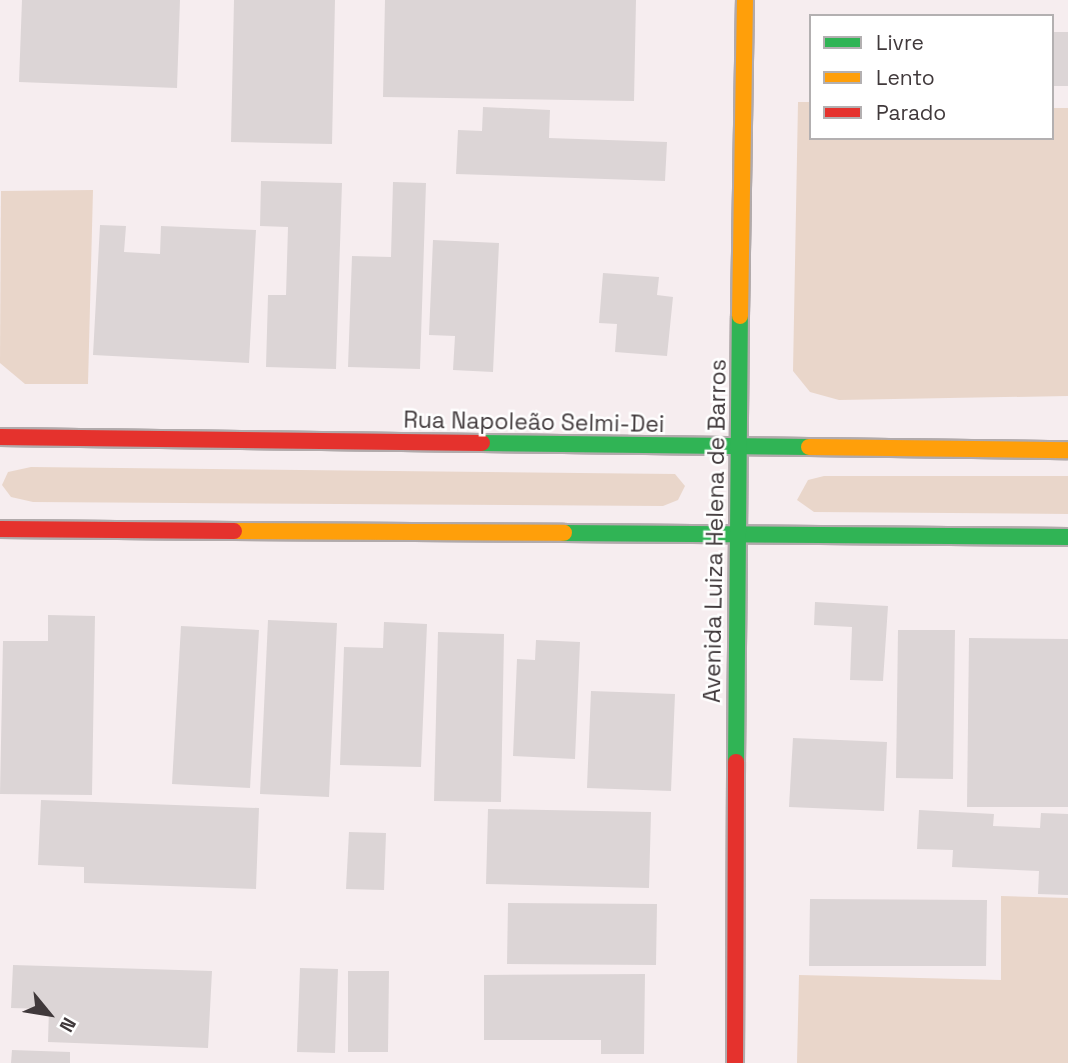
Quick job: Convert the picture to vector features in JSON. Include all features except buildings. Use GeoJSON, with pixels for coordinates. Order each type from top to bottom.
{"type":"FeatureCollection","features":[{"type":"Feature","properties":{"kind":"main road","name":"Avenida Luiza Helena de Barros"},"geometry":{"type":"LineString","coordinates":[[735,1063],[736,533],[745,0]]}},
{"type":"Feature","properties":{"kind":"main road","name":"Rua Napoleão Selmi-Dei"},"geometry":{"type":"LineString","coordinates":[[0,437],[1068,450]]}},
{"type":"Feature","properties":{"kind":"main road"},"geometry":{"type":"LineString","coordinates":[[0,529],[1068,537]]}},
{"type":"Feature","properties":{"kind":"shaded area"},"geometry":{"type":"Polygon","coordinates":[[[798,102],[809,102],[809,140],[1054,140],[1054,108],[1068,108],[1068,396],[839,400],[810,392],[793,371],[798,102]]]}},
{"type":"Feature","properties":{"kind":"shaded area"},"geometry":{"type":"Polygon","coordinates":[[[93,190],[88,384],[25,384],[0,363],[1,191],[93,190]]]}},
{"type":"Feature","properties":{"kind":"shaded area"},"geometry":{"type":"Polygon","coordinates":[[[31,467],[675,474],[685,486],[678,500],[663,506],[33,502],[11,497],[2,485],[8,472],[31,467]]]}},
{"type":"Feature","properties":{"kind":"shaded area"},"geometry":{"type":"Polygon","coordinates":[[[824,476],[1068,476],[1068,514],[814,512],[797,500],[808,480],[824,476]]]}},
{"type":"Feature","properties":{"kind":"shaded area"},"geometry":{"type":"Polygon","coordinates":[[[1001,896],[1068,898],[1068,1063],[797,1063],[799,975],[1001,980],[1001,896]]]}},
{"type":"Feature","properties":{"kind":"traffic: fast"},"geometry":{"type":"LineString","coordinates":[[736,762],[740,316]]}},
{"type":"Feature","properties":{"kind":"traffic: fast"},"geometry":{"type":"LineString","coordinates":[[482,443],[809,447]]}},
{"type":"Feature","properties":{"kind":"traffic: fast"},"geometry":{"type":"LineString","coordinates":[[564,533],[1068,537]]}},
{"type":"Feature","properties":{"kind":"traffic: slow"},"geometry":{"type":"LineString","coordinates":[[740,316],[745,0]]}},
{"type":"Feature","properties":{"kind":"traffic: slow"},"geometry":{"type":"LineString","coordinates":[[809,447],[1068,450]]}},
{"type":"Feature","properties":{"kind":"traffic: slow"},"geometry":{"type":"LineString","coordinates":[[234,531],[564,533]]}},
{"type":"Feature","properties":{"kind":"traffic: jam"},"geometry":{"type":"LineString","coordinates":[[0,437],[482,443]]}},
{"type":"Feature","properties":{"kind":"traffic: jam"},"geometry":{"type":"LineString","coordinates":[[0,529],[234,531]]}},
{"type":"Feature","properties":{"kind":"traffic: jam"},"geometry":{"type":"LineString","coordinates":[[735,1063],[736,762]]}}]}
